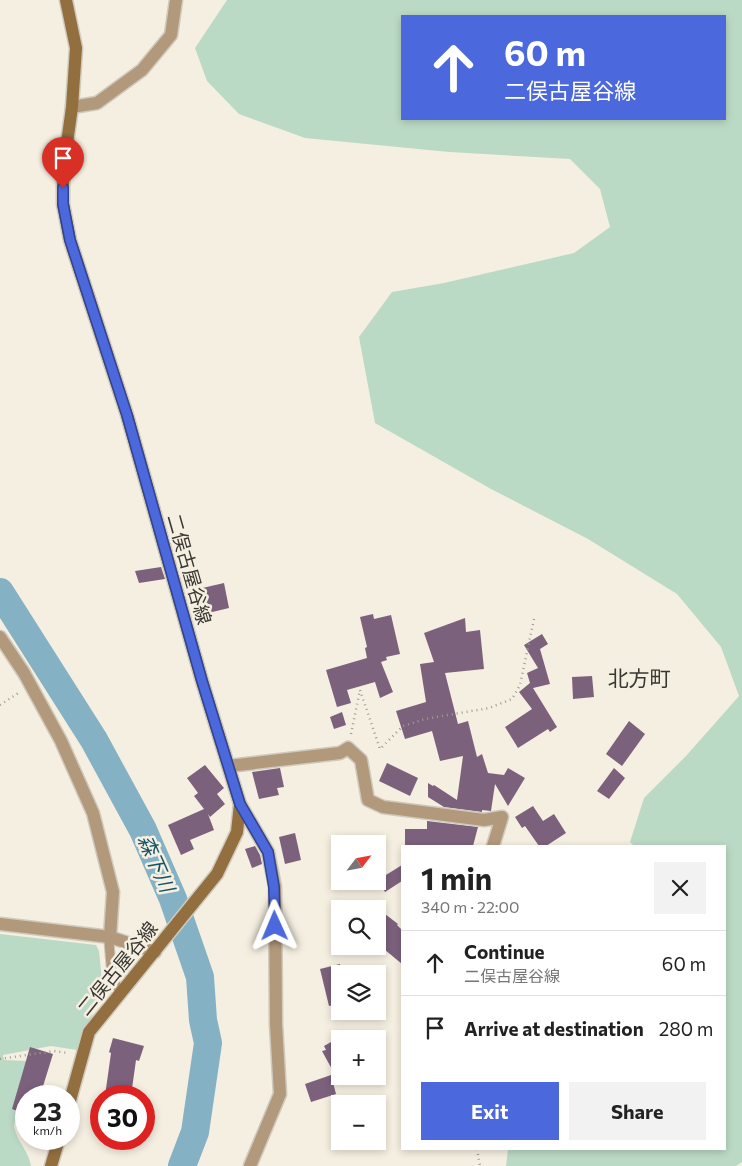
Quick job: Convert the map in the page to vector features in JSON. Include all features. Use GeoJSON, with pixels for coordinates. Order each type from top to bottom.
{"type":"FeatureCollection","features":[{"type":"Feature","properties":{"kind":"main road","name":"二俣古屋谷線"},"geometry":{"type":"LineString","coordinates":[[66,0],[76,48],[72,107],[63,172],[63,204],[70,240],[127,415],[202,681],[240,804],[237,832],[217,874],[89,1032],[74,1085]]}},
{"type":"Feature","properties":{"kind":"main road"},"geometry":{"type":"LineString","coordinates":[[51,1166],[56,1150]]}},
{"type":"Feature","properties":{"kind":"street"},"geometry":{"type":"LineString","coordinates":[[72,107],[97,103],[142,70],[171,35],[176,0]]}},
{"type":"Feature","properties":{"kind":"street"},"geometry":{"type":"LineString","coordinates":[[0,638],[31,684],[61,741],[93,813],[113,892],[110,938]]}},
{"type":"Feature","properties":{"kind":"street"},"geometry":{"type":"LineString","coordinates":[[229,766],[340,752],[348,748],[361,760],[368,800],[383,807],[484,820],[502,817],[493,845]]}},
{"type":"Feature","properties":{"kind":"street"},"geometry":{"type":"LineString","coordinates":[[240,804],[268,852],[274,887],[276,1024],[280,1094],[250,1166]]}},
{"type":"Feature","properties":{"kind":"street"},"geometry":{"type":"LineString","coordinates":[[0,924],[110,938],[155,952]]}},
{"type":"Feature","properties":{"kind":"lane"},"geometry":{"type":"LineString","coordinates":[[110,938],[112,978],[121,993]]}},
{"type":"Feature","properties":{"kind":"path"},"geometry":{"type":"LineString","coordinates":[[348,748],[360,690],[380,749],[403,726],[425,719],[489,708],[512,699],[520,685],[534,619]]}},
{"type":"Feature","properties":{"kind":"path"},"geometry":{"type":"LineString","coordinates":[[0,705],[31,684]]}},
{"type":"Feature","properties":{"kind":"path"},"geometry":{"type":"LineString","coordinates":[[0,1059],[54,1051],[82,1056]]}},
{"type":"Feature","properties":{"kind":"path"},"geometry":{"type":"LineString","coordinates":[[477,1150],[480,1166]]}},
{"type":"Feature","properties":{"kind":"green space"},"geometry":{"type":"Polygon","coordinates":[[[227,0],[742,0],[742,1162],[736,1166],[506,1166],[508,1150],[726,1150],[726,845],[633,845],[630,842],[644,798],[686,756],[739,696],[721,647],[677,594],[588,539],[491,489],[375,423],[359,337],[392,292],[444,283],[574,253],[610,227],[600,189],[570,159],[449,152],[305,138],[239,114],[207,81],[195,48],[227,0]]]}},
{"type":"Feature","properties":{"kind":"green space"},"geometry":{"type":"Polygon","coordinates":[[[0,934],[96,945],[99,951],[103,990],[77,1050],[51,1046],[3,1055],[4,1060],[27,1061],[22,1085],[15,1085],[14,1126],[15,1150],[25,1150],[31,1166],[0,1166],[0,934]]]}},
{"type":"Feature","properties":{"kind":"building"},"geometry":{"type":"Polygon","coordinates":[[[161,567],[165,579],[139,583],[135,571],[161,567]]]}},
{"type":"Feature","properties":{"kind":"building"},"geometry":{"type":"Polygon","coordinates":[[[224,583],[229,608],[204,614],[198,589],[224,583]]]}},
{"type":"Feature","properties":{"kind":"building"},"geometry":{"type":"Polygon","coordinates":[[[373,614],[374,619],[391,615],[400,654],[386,657],[387,660],[381,662],[393,692],[380,698],[375,682],[347,690],[351,703],[337,707],[326,670],[367,658],[365,648],[367,647],[360,617],[373,614]]]}},
{"type":"Feature","properties":{"kind":"building"},"geometry":{"type":"Polygon","coordinates":[[[465,618],[466,632],[480,630],[484,669],[445,673],[458,724],[468,721],[477,757],[482,754],[488,773],[504,775],[508,768],[525,778],[508,806],[495,784],[491,811],[482,810],[482,812],[444,807],[428,797],[428,783],[457,800],[463,756],[440,761],[432,731],[405,739],[396,711],[426,702],[420,664],[434,662],[424,633],[465,618]]]}},
{"type":"Feature","properties":{"kind":"building"},"geometry":{"type":"Polygon","coordinates":[[[542,634],[548,644],[540,649],[550,684],[533,688],[557,727],[550,732],[548,729],[518,748],[505,727],[532,709],[519,692],[530,683],[527,673],[538,668],[524,645],[542,634]]]}},
{"type":"Feature","properties":{"kind":"building"},"geometry":{"type":"Polygon","coordinates":[[[592,676],[594,697],[573,699],[572,677],[592,676]]]}},
{"type":"Feature","properties":{"kind":"building"},"geometry":{"type":"Polygon","coordinates":[[[342,712],[346,725],[334,729],[330,717],[342,712]]]}},
{"type":"Feature","properties":{"kind":"building"},"geometry":{"type":"Polygon","coordinates":[[[629,721],[645,734],[622,766],[606,754],[629,721]]]}},
{"type":"Feature","properties":{"kind":"building"},"geometry":{"type":"Polygon","coordinates":[[[387,763],[418,778],[410,796],[379,781],[387,763]]]}},
{"type":"Feature","properties":{"kind":"building"},"geometry":{"type":"Polygon","coordinates":[[[205,765],[224,788],[217,794],[225,804],[210,817],[208,814],[214,830],[190,840],[194,849],[181,855],[168,825],[204,809],[194,796],[198,793],[187,778],[205,765]]]}},
{"type":"Feature","properties":{"kind":"building"},"geometry":{"type":"Polygon","coordinates":[[[280,768],[284,787],[277,788],[279,795],[259,799],[252,772],[280,768]]]}},
{"type":"Feature","properties":{"kind":"building"},"geometry":{"type":"Polygon","coordinates":[[[614,768],[625,778],[609,799],[597,791],[614,768]]]}},
{"type":"Feature","properties":{"kind":"building"},"geometry":{"type":"Polygon","coordinates":[[[533,806],[543,821],[554,814],[566,833],[548,845],[538,845],[525,826],[522,828],[515,817],[533,806]]]}},
{"type":"Feature","properties":{"kind":"building"},"geometry":{"type":"Polygon","coordinates":[[[427,821],[478,827],[473,845],[405,845],[405,829],[427,829],[427,821]]]}},
{"type":"Feature","properties":{"kind":"building"},"geometry":{"type":"Polygon","coordinates":[[[295,833],[301,860],[285,864],[279,837],[295,833]]]}},
{"type":"Feature","properties":{"kind":"building"},"geometry":{"type":"Polygon","coordinates":[[[255,846],[262,864],[252,868],[245,849],[255,846]]]}},
{"type":"Feature","properties":{"kind":"building"},"geometry":{"type":"Polygon","coordinates":[[[401,866],[401,882],[385,892],[386,875],[401,866]]]}},
{"type":"Feature","properties":{"kind":"building"},"geometry":{"type":"Polygon","coordinates":[[[386,915],[398,924],[401,929],[401,963],[386,951],[386,915]]]}},
{"type":"Feature","properties":{"kind":"building"},"geometry":{"type":"Polygon","coordinates":[[[331,966],[331,1006],[329,1006],[320,969],[331,966]]]}},
{"type":"Feature","properties":{"kind":"building"},"geometry":{"type":"Polygon","coordinates":[[[113,1038],[144,1046],[139,1061],[136,1060],[133,1085],[107,1085],[111,1053],[109,1052],[113,1038]]]}},
{"type":"Feature","properties":{"kind":"building"},"geometry":{"type":"Polygon","coordinates":[[[331,1042],[331,1068],[322,1051],[326,1050],[324,1046],[331,1042]]]}},
{"type":"Feature","properties":{"kind":"building"},"geometry":{"type":"Polygon","coordinates":[[[30,1047],[53,1054],[43,1085],[19,1085],[30,1047]]]}},
{"type":"Feature","properties":{"kind":"building"},"geometry":{"type":"Polygon","coordinates":[[[331,1075],[331,1085],[334,1085],[336,1094],[311,1102],[305,1084],[331,1075]]]}},
{"type":"Feature","properties":{"kind":"building"},"geometry":{"type":"Polygon","coordinates":[[[15,1099],[15,1110],[12,1109],[15,1099]]]}},
{"type":"Feature","properties":{"kind":"waterway","name":"森下川"},"geometry":{"type":"LineString","coordinates":[[0,592],[94,740],[143,830],[173,899],[200,977],[203,1020],[208,1043],[195,1132],[182,1166]]}},
{"type":"Feature","properties":{"kind":"district","name":"北方町"},"geometry":{"type":"Point","coordinates":[639,677]}},
{"type":"Feature","properties":{"kind":"route"},"geometry":{"type":"LineString","coordinates":[[63,188],[63,204],[70,240],[127,415],[202,681],[240,804],[268,852],[274,887],[275,926]]}}]}
